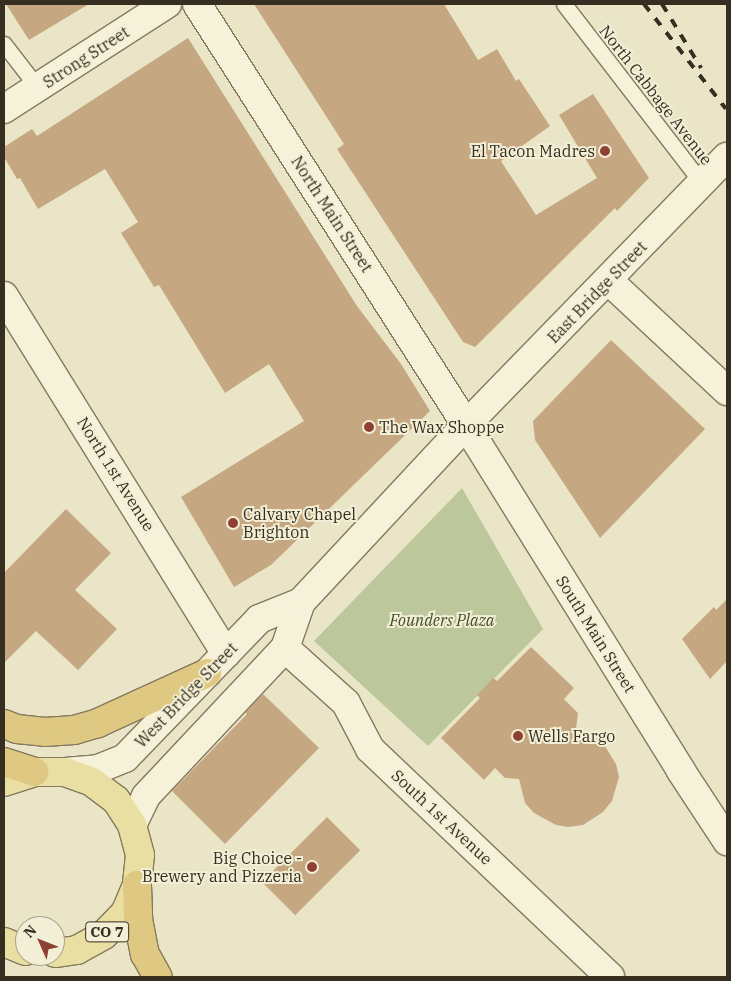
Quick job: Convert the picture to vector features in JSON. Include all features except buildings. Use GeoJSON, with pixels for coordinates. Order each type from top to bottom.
{"type":"FeatureCollection","features":[{"type":"Feature","properties":{"kind":"highway"},"geometry":{"type":"LineString","coordinates":[[4,724],[17,729],[45,732],[74,730],[98,723],[207,673]]}},
{"type":"Feature","properties":{"kind":"highway"},"geometry":{"type":"LineString","coordinates":[[4,762],[34,772]]}},
{"type":"Feature","properties":{"kind":"highway"},"geometry":{"type":"LineString","coordinates":[[137,885],[138,920],[145,954],[158,977]]}},
{"type":"Feature","properties":{"kind":"main road"},"geometry":{"type":"LineString","coordinates":[[4,782],[34,772],[65,772],[92,782],[116,800],[132,825]]}},
{"type":"Feature","properties":{"kind":"main road","name":"CO 7"},"geometry":{"type":"LineString","coordinates":[[65,952],[78,950],[104,935],[125,913],[137,885],[140,855],[132,825]]}},
{"type":"Feature","properties":{"kind":"street","name":"Strong Street"},"geometry":{"type":"LineString","coordinates":[[4,109],[167,4]]}},
{"type":"Feature","properties":{"kind":"street","name":"North Main Street"},"geometry":{"type":"LineString","coordinates":[[197,4],[466,425]]}},
{"type":"Feature","properties":{"kind":"street","name":"East Bridge Street"},"geometry":{"type":"LineString","coordinates":[[466,425],[727,157]]}},
{"type":"Feature","properties":{"kind":"street"},"geometry":{"type":"LineString","coordinates":[[608,280],[727,392]]}},
{"type":"Feature","properties":{"kind":"street","name":"North 1st Avenue"},"geometry":{"type":"LineString","coordinates":[[4,296],[226,654]]}},
{"type":"Feature","properties":{"kind":"street","name":"West Bridge Street"},"geometry":{"type":"LineString","coordinates":[[132,825],[146,796],[285,648],[301,602],[466,425]]}},
{"type":"Feature","properties":{"kind":"street","name":"South Main Street"},"geometry":{"type":"LineString","coordinates":[[466,425],[681,771],[727,841]]}},
{"type":"Feature","properties":{"kind":"street","name":"West Bridge Street"},"geometry":{"type":"LineString","coordinates":[[65,772],[98,769],[125,758],[259,619],[301,602]]}},
{"type":"Feature","properties":{"kind":"street","name":"South 1st Avenue"},"geometry":{"type":"LineString","coordinates":[[285,648],[346,702],[370,749],[610,977]]}},
{"type":"Feature","properties":{"kind":"lane","name":"North Cabbage Avenue"},"geometry":{"type":"LineString","coordinates":[[564,4],[702,183]]}},
{"type":"Feature","properties":{"kind":"lane"},"geometry":{"type":"LineString","coordinates":[[6,50],[38,88]]}},
{"type":"Feature","properties":{"kind":"green space","name":"Founders Plaza"},"geometry":{"type":"Polygon","coordinates":[[[462,488],[543,629],[428,746],[314,641],[462,488]]]}},
{"type":"Feature","properties":{"kind":"railway"},"geometry":{"type":"LineString","coordinates":[[644,4],[726,109]]}},
{"type":"Feature","properties":{"kind":"railway"},"geometry":{"type":"LineString","coordinates":[[662,4],[701,68]]}},
{"type":"Feature","properties":{"kind":"place","name":"El Tacon Madres"},"geometry":{"type":"Point","coordinates":[605,151]}},
{"type":"Feature","properties":{"kind":"place","name":"The Wax Shoppe"},"geometry":{"type":"Point","coordinates":[369,427]}},
{"type":"Feature","properties":{"kind":"place","name":"Calvary Chapel Brighton"},"geometry":{"type":"Point","coordinates":[233,523]}},
{"type":"Feature","properties":{"kind":"place","name":"Wells Fargo"},"geometry":{"type":"Point","coordinates":[518,736]}},
{"type":"Feature","properties":{"kind":"place","name":"Big Choice - Brewery and Pizzeria"},"geometry":{"type":"Point","coordinates":[312,867]}}]}
